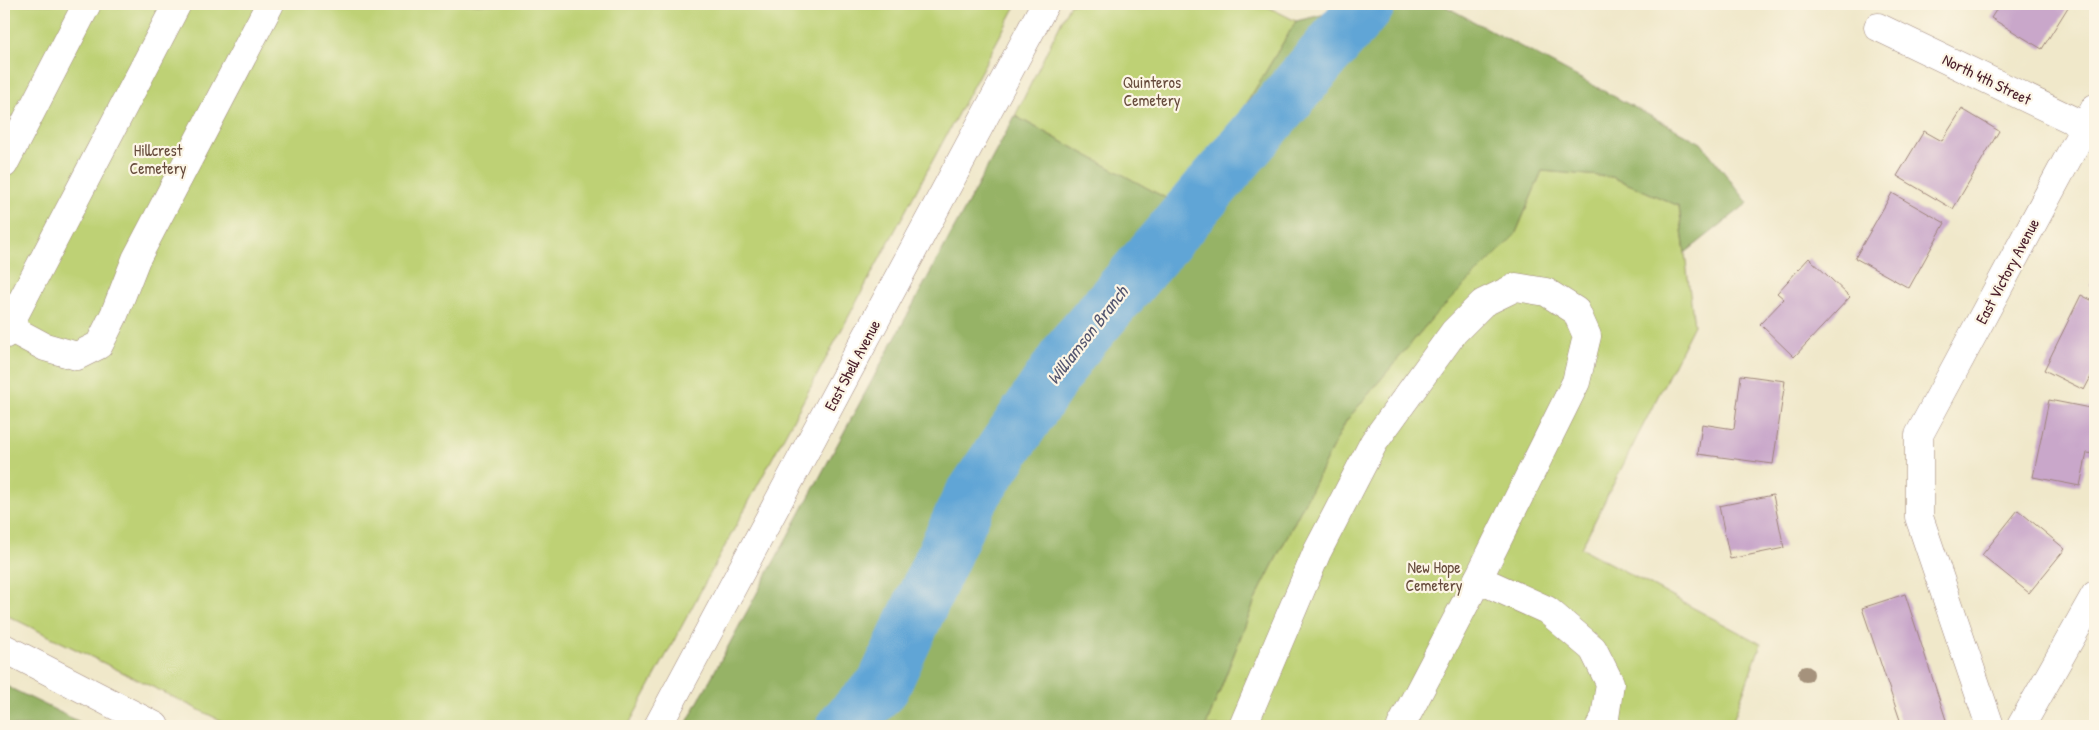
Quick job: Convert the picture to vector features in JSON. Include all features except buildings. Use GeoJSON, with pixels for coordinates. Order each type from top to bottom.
{"type":"FeatureCollection","features":[{"type":"Feature","properties":{"kind":"street"},"geometry":{"type":"LineString","coordinates":[[4,164],[87,4]]}},
{"type":"Feature","properties":{"kind":"street"},"geometry":{"type":"LineString","coordinates":[[177,4],[5,329],[45,347],[77,356],[100,345],[136,259],[270,4]]}},
{"type":"Feature","properties":{"kind":"street","name":"East Shell Avenue"},"geometry":{"type":"LineString","coordinates":[[658,726],[1045,4]]}},
{"type":"Feature","properties":{"kind":"street","name":"North 4th Street"},"geometry":{"type":"LineString","coordinates":[[1878,27],[2092,122]]}},
{"type":"Feature","properties":{"kind":"street","name":"East Victory Avenue"},"geometry":{"type":"LineString","coordinates":[[1990,726],[1919,517],[1919,435],[2092,122]]}},
{"type":"Feature","properties":{"kind":"street"},"geometry":{"type":"LineString","coordinates":[[1243,726],[1317,552],[1374,442],[1454,332],[1483,303],[1516,287],[1546,292],[1576,312],[1588,336],[1576,382],[1478,579],[1401,726]]}},
{"type":"Feature","properties":{"kind":"street"},"geometry":{"type":"LineString","coordinates":[[1478,579],[1546,610],[1593,649],[1610,683],[1605,718],[1600,726]]}},
{"type":"Feature","properties":{"kind":"street"},"geometry":{"type":"LineString","coordinates":[[2021,726],[2095,595]]}},
{"type":"Feature","properties":{"kind":"street"},"geometry":{"type":"LineString","coordinates":[[4,648],[154,726]]}},
{"type":"Feature","properties":{"kind":"green space","name":"Hillcrest Cemetery"},"geometry":{"type":"Polygon","coordinates":[[[4,4],[1017,4],[628,726],[232,726],[4,614],[4,4]]]}},
{"type":"Feature","properties":{"kind":"green space","name":"Quinteros Cemetery"},"geometry":{"type":"Polygon","coordinates":[[[1070,4],[1262,4],[1296,21],[1184,208],[1015,116],[1070,4]]]}},
{"type":"Feature","properties":{"kind":"green space"},"geometry":{"type":"Polygon","coordinates":[[[1368,4],[1441,4],[1701,143],[1748,203],[1685,253],[1679,206],[1612,177],[1542,171],[1515,235],[1433,317],[1346,421],[1255,600],[1206,726],[685,726],[1015,116],[1184,208],[1296,21],[1368,4]]]}},
{"type":"Feature","properties":{"kind":"green space","name":"New Hope Cemetery"},"geometry":{"type":"Polygon","coordinates":[[[1542,171],[1612,177],[1679,206],[1694,325],[1581,548],[1761,644],[1731,726],[1206,726],[1255,600],[1346,421],[1433,317],[1515,235],[1542,171]]]}},
{"type":"Feature","properties":{"kind":"green space"},"geometry":{"type":"Polygon","coordinates":[[[4,685],[88,726],[4,726],[4,685]]]}},
{"type":"Feature","properties":{"kind":"waterway","name":"Williamson Branch"},"geometry":{"type":"LineString","coordinates":[[844,726],[883,686],[968,502],[1071,350],[1368,4]]}}]}
